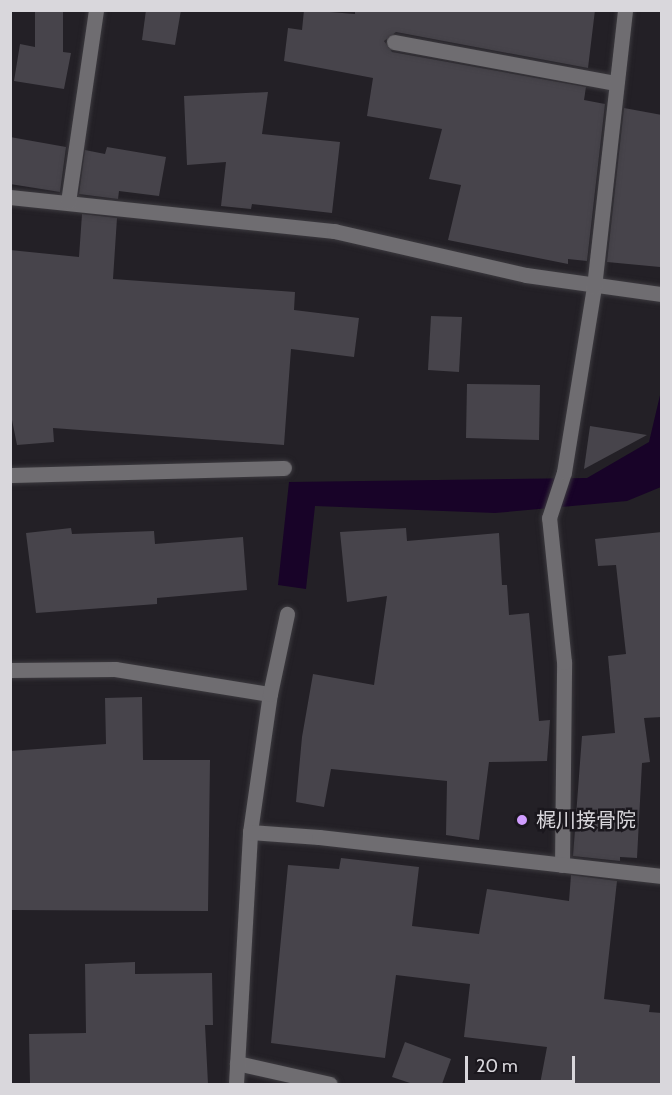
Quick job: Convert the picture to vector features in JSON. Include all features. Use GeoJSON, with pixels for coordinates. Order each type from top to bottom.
{"type":"FeatureCollection","features":[{"type":"Feature","properties":{"kind":"street"},"geometry":{"type":"LineString","coordinates":[[68,202],[96,10]]}},
{"type":"Feature","properties":{"kind":"street"},"geometry":{"type":"LineString","coordinates":[[562,865],[564,662],[549,518],[564,472],[594,287],[615,83],[626,10]]}},
{"type":"Feature","properties":{"kind":"street"},"geometry":{"type":"LineString","coordinates":[[394,42],[615,83]]}},
{"type":"Feature","properties":{"kind":"street"},"geometry":{"type":"LineString","coordinates":[[10,197],[334,231],[594,287],[662,294]]}},
{"type":"Feature","properties":{"kind":"street"},"geometry":{"type":"LineString","coordinates":[[10,474],[284,468]]}},
{"type":"Feature","properties":{"kind":"street"},"geometry":{"type":"LineString","coordinates":[[236,1084],[250,832],[270,694],[288,614]]}},
{"type":"Feature","properties":{"kind":"street"},"geometry":{"type":"LineString","coordinates":[[10,670],[115,669],[270,694]]}},
{"type":"Feature","properties":{"kind":"street"},"geometry":{"type":"LineString","coordinates":[[250,832],[319,837],[662,876]]}},
{"type":"Feature","properties":{"kind":"street"},"geometry":{"type":"LineString","coordinates":[[237,1064],[330,1084]]}},
{"type":"Feature","properties":{"kind":"shaded area"},"geometry":{"type":"Polygon","coordinates":[[[661,391],[661,487],[627,501],[495,513],[315,506],[306,589],[278,585],[289,482],[587,478],[649,442],[661,391]]]}},
{"type":"Feature","properties":{"kind":"building"},"geometry":{"type":"Polygon","coordinates":[[[35,10],[63,10],[63,52],[71,53],[64,89],[14,81],[20,44],[35,47],[35,10]]]}},
{"type":"Feature","properties":{"kind":"building"},"geometry":{"type":"Polygon","coordinates":[[[146,10],[181,10],[175,45],[142,40],[146,10]]]}},
{"type":"Feature","properties":{"kind":"building"},"geometry":{"type":"Polygon","coordinates":[[[304,10],[355,14],[355,10],[595,10],[588,68],[396,32],[384,41],[392,52],[586,87],[584,100],[605,104],[587,261],[568,259],[568,264],[448,240],[461,185],[429,179],[442,129],[367,116],[373,78],[284,61],[288,28],[302,30],[304,10]]]}},
{"type":"Feature","properties":{"kind":"building"},"geometry":{"type":"Polygon","coordinates":[[[268,92],[262,134],[340,142],[332,213],[252,204],[251,209],[221,206],[226,162],[187,165],[184,96],[268,92]]]}},
{"type":"Feature","properties":{"kind":"building"},"geometry":{"type":"Polygon","coordinates":[[[624,108],[662,115],[660,267],[607,262],[624,108]]]}},
{"type":"Feature","properties":{"kind":"building"},"geometry":{"type":"Polygon","coordinates":[[[10,137],[66,147],[60,192],[10,184],[10,137]]]}},
{"type":"Feature","properties":{"kind":"building"},"geometry":{"type":"Polygon","coordinates":[[[107,147],[166,157],[159,196],[119,191],[118,199],[79,194],[85,150],[105,154],[107,147]]]}},
{"type":"Feature","properties":{"kind":"building"},"geometry":{"type":"Polygon","coordinates":[[[82,214],[117,218],[113,279],[295,292],[294,310],[359,318],[354,357],[291,349],[284,445],[53,428],[54,442],[17,445],[10,410],[10,250],[79,257],[82,214]]]}},
{"type":"Feature","properties":{"kind":"building"},"geometry":{"type":"Polygon","coordinates":[[[431,316],[462,317],[459,372],[428,370],[431,316]]]}},
{"type":"Feature","properties":{"kind":"building"},"geometry":{"type":"Polygon","coordinates":[[[467,384],[540,385],[539,440],[466,438],[467,384]]]}},
{"type":"Feature","properties":{"kind":"building"},"geometry":{"type":"Polygon","coordinates":[[[590,426],[647,435],[584,469],[590,426]]]}},
{"type":"Feature","properties":{"kind":"building"},"geometry":{"type":"Polygon","coordinates":[[[71,528],[72,534],[154,531],[155,544],[243,537],[247,590],[157,598],[157,604],[36,613],[26,533],[71,528]]]}},
{"type":"Feature","properties":{"kind":"building"},"geometry":{"type":"Polygon","coordinates":[[[406,528],[407,541],[499,533],[502,585],[507,585],[509,615],[529,613],[539,721],[550,720],[547,761],[489,762],[479,840],[446,835],[447,781],[331,769],[324,807],[296,802],[302,737],[313,674],[374,685],[387,596],[347,602],[340,532],[406,528]]]}},
{"type":"Feature","properties":{"kind":"building"},"geometry":{"type":"Polygon","coordinates":[[[662,532],[662,717],[644,718],[650,762],[642,763],[637,858],[620,857],[620,861],[573,856],[582,736],[615,733],[608,656],[626,654],[616,565],[598,566],[595,539],[662,532]]]}},
{"type":"Feature","properties":{"kind":"building"},"geometry":{"type":"Polygon","coordinates":[[[142,697],[143,760],[210,760],[208,911],[10,910],[10,751],[106,744],[105,698],[142,697]]]}},
{"type":"Feature","properties":{"kind":"building"},"geometry":{"type":"Polygon","coordinates":[[[341,858],[419,867],[412,926],[479,934],[487,889],[569,901],[571,875],[617,881],[604,999],[650,1005],[649,1012],[662,1013],[662,1084],[540,1084],[547,1047],[464,1037],[470,984],[396,975],[385,1058],[271,1043],[288,865],[339,869],[341,858]]]}},
{"type":"Feature","properties":{"kind":"building"},"geometry":{"type":"Polygon","coordinates":[[[135,962],[135,974],[212,973],[213,1025],[205,1025],[208,1084],[30,1084],[29,1034],[86,1033],[85,964],[135,962]]]}},
{"type":"Feature","properties":{"kind":"building"},"geometry":{"type":"Polygon","coordinates":[[[405,1042],[451,1059],[442,1084],[413,1084],[392,1077],[405,1042]]]}},
{"type":"Feature","properties":{"kind":"place","name":"梶川接骨院"},"geometry":{"type":"Point","coordinates":[522,820]}}]}
